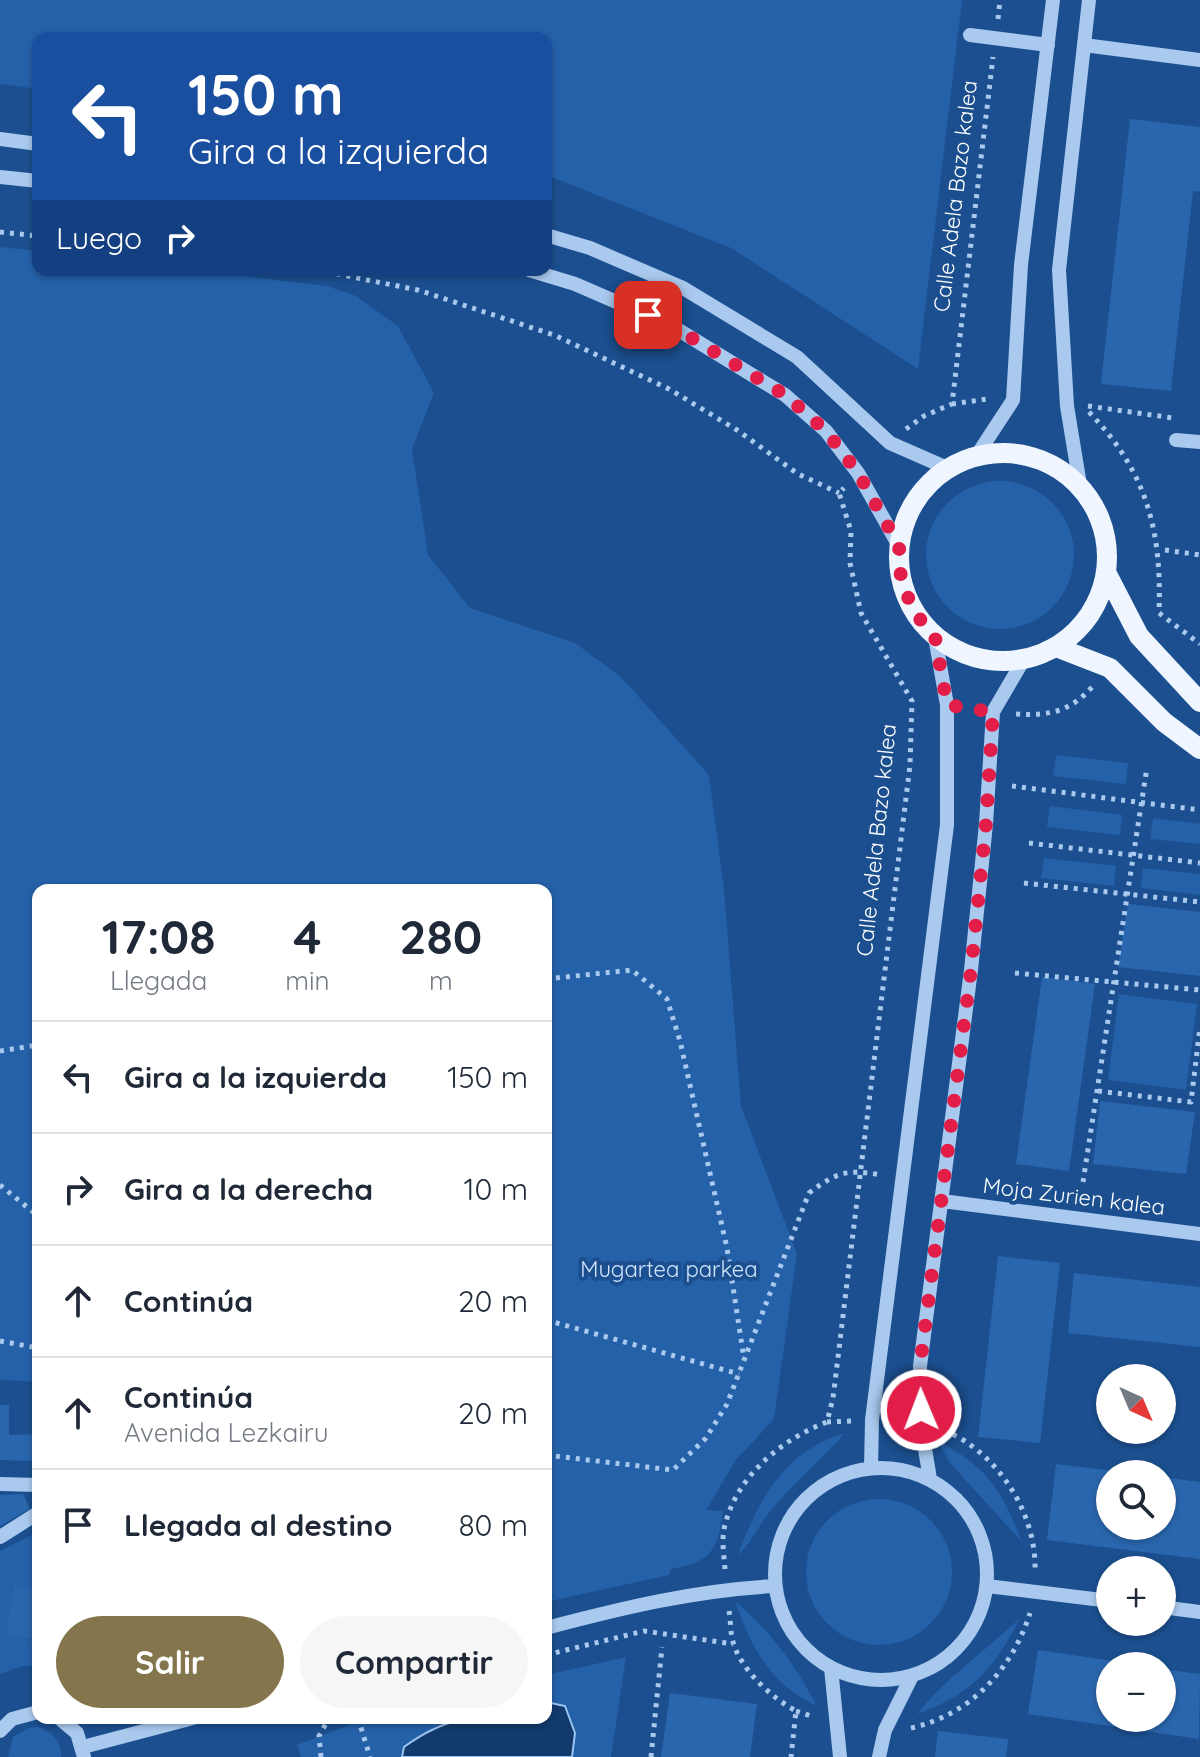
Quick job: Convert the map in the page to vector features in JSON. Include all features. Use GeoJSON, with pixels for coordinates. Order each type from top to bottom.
{"type":"FeatureCollection","features":[{"type":"Feature","properties":{"kind":"main road"},"geometry":{"type":"LineString","coordinates":[[1005,452],[1033,456],[1059,467],[1080,485],[1098,512],[1107,542],[1107,574],[1097,603],[1080,628],[1056,647],[1024,659],[992,661],[962,654],[935,637],[914,612],[901,580],[899,546],[906,516],[923,489],[947,468],[977,455],[1005,452]]}},
{"type":"Feature","properties":{"kind":"main road"},"geometry":{"type":"LineString","coordinates":[[1107,574],[1139,636],[1200,702]]}},
{"type":"Feature","properties":{"kind":"main road"},"geometry":{"type":"LineString","coordinates":[[1056,647],[1110,668],[1164,722],[1200,749]]}},
{"type":"Feature","properties":{"kind":"street"},"geometry":{"type":"LineString","coordinates":[[977,455],[1013,400],[1021,265],[1053,0]]}},
{"type":"Feature","properties":{"kind":"street"},"geometry":{"type":"LineString","coordinates":[[1080,485],[1067,406],[1059,270],[1089,0]]}},
{"type":"Feature","properties":{"kind":"street"},"geometry":{"type":"LineString","coordinates":[[970,35],[1048,45]]}},
{"type":"Feature","properties":{"kind":"street"},"geometry":{"type":"LineString","coordinates":[[1084,45],[1200,60]]}},
{"type":"Feature","properties":{"kind":"street"},"geometry":{"type":"LineString","coordinates":[[0,139],[32,143]]}},
{"type":"Feature","properties":{"kind":"street"},"geometry":{"type":"LineString","coordinates":[[0,177],[32,180]]}},
{"type":"Feature","properties":{"kind":"street"},"geometry":{"type":"LineString","coordinates":[[552,237],[590,248],[683,288],[797,357],[890,443],[947,468]]}},
{"type":"Feature","properties":{"kind":"street"},"geometry":{"type":"LineString","coordinates":[[549,276],[575,284],[672,326],[772,388],[826,431],[858,473],[899,546]]}},
{"type":"Feature","properties":{"kind":"street"},"geometry":{"type":"LineString","coordinates":[[1176,440],[1200,442]]}},
{"type":"Feature","properties":{"kind":"street"},"geometry":{"type":"LineString","coordinates":[[871,1468],[872,1420],[947,825],[947,705],[935,637]]}},
{"type":"Feature","properties":{"kind":"street"},"geometry":{"type":"LineString","coordinates":[[930,1479],[921,1425],[920,1366],[977,912],[993,712],[1024,659]]}},
{"type":"Feature","properties":{"kind":"street","name":"Moja Zurien kalea"},"geometry":{"type":"LineString","coordinates":[[942,1201],[1200,1234]]}},
{"type":"Feature","properties":{"kind":"street"},"geometry":{"type":"LineString","coordinates":[[871,1468],[901,1470],[930,1479],[955,1498],[975,1523],[985,1554],[987,1586],[979,1615],[963,1642],[941,1662],[912,1676],[885,1681],[857,1678],[831,1668],[803,1648],[784,1619],[775,1586],[777,1552],[789,1521],[810,1495],[838,1477],[871,1468]]}},
{"type":"Feature","properties":{"kind":"street"},"geometry":{"type":"LineString","coordinates":[[0,1484],[32,1485]]}},
{"type":"Feature","properties":{"kind":"street"},"geometry":{"type":"LineString","coordinates":[[0,1537],[32,1517]]}},
{"type":"Feature","properties":{"kind":"street"},"geometry":{"type":"LineString","coordinates":[[552,1626],[645,1603],[727,1588],[775,1586]]}},
{"type":"Feature","properties":{"kind":"street"},"geometry":{"type":"LineString","coordinates":[[987,1586],[1096,1599]]}},
{"type":"Feature","properties":{"kind":"street"},"geometry":{"type":"LineString","coordinates":[[1176,1609],[1200,1612]]}},
{"type":"Feature","properties":{"kind":"street"},"geometry":{"type":"LineString","coordinates":[[831,1668],[840,1757]]}},
{"type":"Feature","properties":{"kind":"street"},"geometry":{"type":"LineString","coordinates":[[879,1757],[885,1730],[912,1676]]}},
{"type":"Feature","properties":{"kind":"street"},"geometry":{"type":"LineString","coordinates":[[0,1731],[12,1719],[32,1714]]}},
{"type":"Feature","properties":{"kind":"street"},"geometry":{"type":"LineString","coordinates":[[66,1724],[77,1733],[83,1752],[174,1724]]}},
{"type":"Feature","properties":{"kind":"path","name":"Calle Adela Bazo kalea"},"geometry":{"type":"LineString","coordinates":[[890,443],[924,416],[952,404],[1000,0]]}},
{"type":"Feature","properties":{"kind":"path"},"geometry":{"type":"LineString","coordinates":[[0,232],[32,235]]}},
{"type":"Feature","properties":{"kind":"path"},"geometry":{"type":"LineString","coordinates":[[347,276],[418,290],[554,335],[669,389],[737,430],[798,474],[839,493],[858,473]]}},
{"type":"Feature","properties":{"kind":"path"},"geometry":{"type":"LineString","coordinates":[[1083,405],[1176,418]]}},
{"type":"Feature","properties":{"kind":"path","name":"Calle Adela Bazo kalea"},"geometry":{"type":"LineString","coordinates":[[827,1422],[836,1382],[910,765],[912,701],[861,613],[850,563],[851,531],[839,493]]}},
{"type":"Feature","properties":{"kind":"path"},"geometry":{"type":"LineString","coordinates":[[1165,550],[1200,555]]}},
{"type":"Feature","properties":{"kind":"path"},"geometry":{"type":"LineString","coordinates":[[1139,636],[1159,613]]}},
{"type":"Feature","properties":{"kind":"path"},"geometry":{"type":"LineString","coordinates":[[993,712],[1042,715],[1060,712],[1077,703],[1110,668]]}},
{"type":"Feature","properties":{"kind":"path"},"geometry":{"type":"LineString","coordinates":[[912,701],[947,705]]}},
{"type":"Feature","properties":{"kind":"path"},"geometry":{"type":"LineString","coordinates":[[1083,1182],[1147,767]]}},
{"type":"Feature","properties":{"kind":"path"},"geometry":{"type":"LineString","coordinates":[[1012,786],[1200,810]]}},
{"type":"Feature","properties":{"kind":"path"},"geometry":{"type":"LineString","coordinates":[[1029,843],[1200,863]]}},
{"type":"Feature","properties":{"kind":"path"},"geometry":{"type":"LineString","coordinates":[[1024,883],[1200,902]]}},
{"type":"Feature","properties":{"kind":"path"},"geometry":{"type":"LineString","coordinates":[[552,978],[632,970],[667,999],[680,1041],[727,1248],[744,1360]]}},
{"type":"Feature","properties":{"kind":"path"},"geometry":{"type":"LineString","coordinates":[[1015,973],[1200,990]]}},
{"type":"Feature","properties":{"kind":"path"},"geometry":{"type":"LineString","coordinates":[[1098,1091],[1191,1102],[1200,1027]]}},
{"type":"Feature","properties":{"kind":"path"},"geometry":{"type":"LineString","coordinates":[[0,1051],[32,1046]]}},
{"type":"Feature","properties":{"kind":"path"},"geometry":{"type":"LineString","coordinates":[[552,1456],[673,1470],[706,1438],[727,1404],[809,1193],[833,1175],[861,1171]]}},
{"type":"Feature","properties":{"kind":"path"},"geometry":{"type":"LineString","coordinates":[[0,1185],[32,1211]]}},
{"type":"Feature","properties":{"kind":"path"},"geometry":{"type":"LineString","coordinates":[[552,1322],[739,1374]]}},
{"type":"Feature","properties":{"kind":"path"},"geometry":{"type":"LineString","coordinates":[[0,1341],[32,1347]]}},
{"type":"Feature","properties":{"kind":"path"},"geometry":{"type":"LineString","coordinates":[[838,1725],[796,1711],[767,1690],[748,1669],[733,1644],[724,1527],[739,1492],[770,1455],[796,1436],[827,1422],[872,1420]]}},
{"type":"Feature","properties":{"kind":"path"},"geometry":{"type":"LineString","coordinates":[[885,1730],[933,1722],[964,1706],[980,1693],[1003,1669],[1018,1645],[1034,1591],[1031,1535],[1015,1496],[1002,1475],[983,1455],[954,1434],[921,1425]]}},
{"type":"Feature","properties":{"kind":"path"},"geometry":{"type":"LineString","coordinates":[[552,1654],[644,1631],[733,1644]]}},
{"type":"Feature","properties":{"kind":"path"},"geometry":{"type":"LineString","coordinates":[[651,1757],[662,1647]]}},
{"type":"Feature","properties":{"kind":"path"},"geometry":{"type":"LineString","coordinates":[[791,1757],[796,1711]]}},
{"type":"Feature","properties":{"kind":"path"},"geometry":{"type":"LineString","coordinates":[[321,1757],[319,1736],[326,1724]]}},
{"type":"Feature","properties":{"kind":"path"},"geometry":{"type":"LineString","coordinates":[[360,1724],[370,1757]]}},
{"type":"Feature","properties":{"kind":"green space"},"geometry":{"type":"Polygon","coordinates":[[[0,0],[962,0],[918,369],[731,248],[552,177],[552,32],[32,32],[32,88],[0,84],[0,0]]]}},
{"type":"Feature","properties":{"kind":"green space","name":"Mugartea parkea"},"geometry":{"type":"Polygon","coordinates":[[[0,247],[32,250],[32,276],[244,276],[327,286],[356,296],[398,326],[434,393],[412,449],[428,555],[470,608],[575,643],[621,677],[709,775],[724,889],[741,1106],[797,1254],[774,1419],[736,1460],[706,1510],[723,1511],[715,1545],[704,1558],[671,1569],[669,1575],[552,1601],[552,884],[32,884],[32,1382],[0,1380],[0,247]]]}},
{"type":"Feature","properties":{"kind":"green space"},"geometry":{"type":"Polygon","coordinates":[[[1000,481],[1028,487],[1052,503],[1068,527],[1074,555],[1068,583],[1052,607],[1028,623],[1000,629],[972,623],[948,607],[932,583],[926,555],[932,527],[948,503],[972,487],[1000,481]]]}},
{"type":"Feature","properties":{"kind":"green space"},"geometry":{"type":"Polygon","coordinates":[[[1056,755],[1128,763],[1126,784],[1053,776],[1056,755]]]}},
{"type":"Feature","properties":{"kind":"green space"},"geometry":{"type":"Polygon","coordinates":[[[1050,806],[1122,815],[1120,835],[1047,827],[1050,806]]]}},
{"type":"Feature","properties":{"kind":"green space"},"geometry":{"type":"Polygon","coordinates":[[[1153,818],[1200,824],[1200,844],[1150,839],[1153,818]]]}},
{"type":"Feature","properties":{"kind":"green space"},"geometry":{"type":"Polygon","coordinates":[[[1044,858],[1116,866],[1114,886],[1041,878],[1044,858]]]}},
{"type":"Feature","properties":{"kind":"green space"},"geometry":{"type":"Polygon","coordinates":[[[1143,868],[1200,874],[1200,895],[1141,888],[1143,868]]]}},
{"type":"Feature","properties":{"kind":"green space"},"geometry":{"type":"Polygon","coordinates":[[[1119,994],[1197,1004],[1186,1090],[1108,1080],[1119,994]]]}},
{"type":"Feature","properties":{"kind":"green space"},"geometry":{"type":"Polygon","coordinates":[[[845,1433],[771,1510],[738,1555],[755,1515],[776,1480],[806,1452],[845,1433]]]}},
{"type":"Feature","properties":{"kind":"green space"},"geometry":{"type":"Polygon","coordinates":[[[938,1441],[970,1461],[991,1482],[1000,1494],[1022,1542],[950,1463],[938,1441]]]}},
{"type":"Feature","properties":{"kind":"green space"},"geometry":{"type":"Polygon","coordinates":[[[879,1499],[907,1504],[931,1520],[947,1544],[952,1572],[947,1600],[931,1624],[907,1640],[879,1645],[851,1640],[827,1624],[811,1600],[806,1572],[811,1544],[827,1520],[851,1504],[879,1499]]]}},
{"type":"Feature","properties":{"kind":"green space"},"geometry":{"type":"Polygon","coordinates":[[[32,1535],[32,1628],[29,1647],[32,1648],[32,1666],[22,1666],[0,1674],[0,1551],[32,1535]]]}},
{"type":"Feature","properties":{"kind":"green space"},"geometry":{"type":"Polygon","coordinates":[[[735,1601],[781,1649],[817,1706],[775,1676],[748,1635],[735,1601]]]}},
{"type":"Feature","properties":{"kind":"green space"},"geometry":{"type":"Polygon","coordinates":[[[1020,1618],[1001,1651],[979,1678],[952,1698],[917,1714],[954,1676],[1020,1618]]]}},
{"type":"Feature","properties":{"kind":"green space"},"geometry":{"type":"Polygon","coordinates":[[[626,1657],[611,1757],[301,1757],[297,1745],[352,1724],[552,1724],[552,1674],[626,1657]]]}},
{"type":"Feature","properties":{"kind":"green space"},"geometry":{"type":"Polygon","coordinates":[[[37,1727],[55,1738],[61,1757],[8,1757],[13,1737],[28,1728],[37,1727]]]}},
{"type":"Feature","properties":{"kind":"shaded area"},"geometry":{"type":"Polygon","coordinates":[[[552,1703],[565,1706],[575,1733],[572,1757],[402,1757],[404,1747],[440,1726],[552,1724],[552,1703]]]}},
{"type":"Feature","properties":{"kind":"building"},"geometry":{"type":"Polygon","coordinates":[[[1130,119],[1200,127],[1200,192],[1193,191],[1171,391],[1101,384],[1130,119]]]}},
{"type":"Feature","properties":{"kind":"building"},"geometry":{"type":"Polygon","coordinates":[[[1128,904],[1200,912],[1200,976],[1118,967],[1128,904]]]}},
{"type":"Feature","properties":{"kind":"building"},"geometry":{"type":"Polygon","coordinates":[[[1042,977],[1095,984],[1069,1171],[1016,1164],[1042,977]]]}},
{"type":"Feature","properties":{"kind":"building"},"geometry":{"type":"Polygon","coordinates":[[[1100,1101],[1195,1112],[1186,1174],[1093,1164],[1100,1101]]]}},
{"type":"Feature","properties":{"kind":"building"},"geometry":{"type":"Polygon","coordinates":[[[998,1256],[1060,1263],[1040,1443],[978,1437],[998,1256]]]}},
{"type":"Feature","properties":{"kind":"building"},"geometry":{"type":"Polygon","coordinates":[[[1074,1273],[1200,1287],[1200,1347],[1068,1333],[1074,1273]]]}},
{"type":"Feature","properties":{"kind":"building"},"geometry":{"type":"Polygon","coordinates":[[[0,1405],[9,1405],[9,1435],[32,1434],[32,1461],[0,1460],[0,1405]]]}},
{"type":"Feature","properties":{"kind":"building"},"geometry":{"type":"Polygon","coordinates":[[[1056,1464],[1096,1469],[1096,1540],[1176,1540],[1176,1479],[1200,1482],[1200,1559],[1047,1540],[1056,1464]]]}},
{"type":"Feature","properties":{"kind":"building"},"geometry":{"type":"Polygon","coordinates":[[[23,1494],[30,1509],[0,1526],[0,1495],[23,1494]]]}},
{"type":"Feature","properties":{"kind":"building"},"geometry":{"type":"Polygon","coordinates":[[[14,1586],[32,1589],[32,1648],[29,1647],[31,1638],[6,1634],[14,1586]]]}},
{"type":"Feature","properties":{"kind":"building"},"geometry":{"type":"Polygon","coordinates":[[[1038,1650],[1096,1658],[1096,1724],[1028,1714],[1038,1650]]]}},
{"type":"Feature","properties":{"kind":"building"},"geometry":{"type":"Polygon","coordinates":[[[1176,1671],[1200,1674],[1199,1739],[1151,1732],[1176,1732],[1176,1671]]]}},
{"type":"Feature","properties":{"kind":"building"},"geometry":{"type":"Polygon","coordinates":[[[670,1693],[757,1704],[750,1757],[661,1757],[670,1693]]]}},
{"type":"Feature","properties":{"kind":"building"},"geometry":{"type":"Polygon","coordinates":[[[938,1731],[1008,1739],[1006,1757],[935,1757],[938,1731]]]}},
{"type":"Feature","properties":{"kind":"route"},"geometry":{"type":"LineString","coordinates":[[648,315],[672,326],[785,395],[826,431],[858,473],[899,546],[901,580],[914,612],[935,637],[947,705],[993,712],[986,824],[971,970],[920,1366],[921,1410]]}}]}
